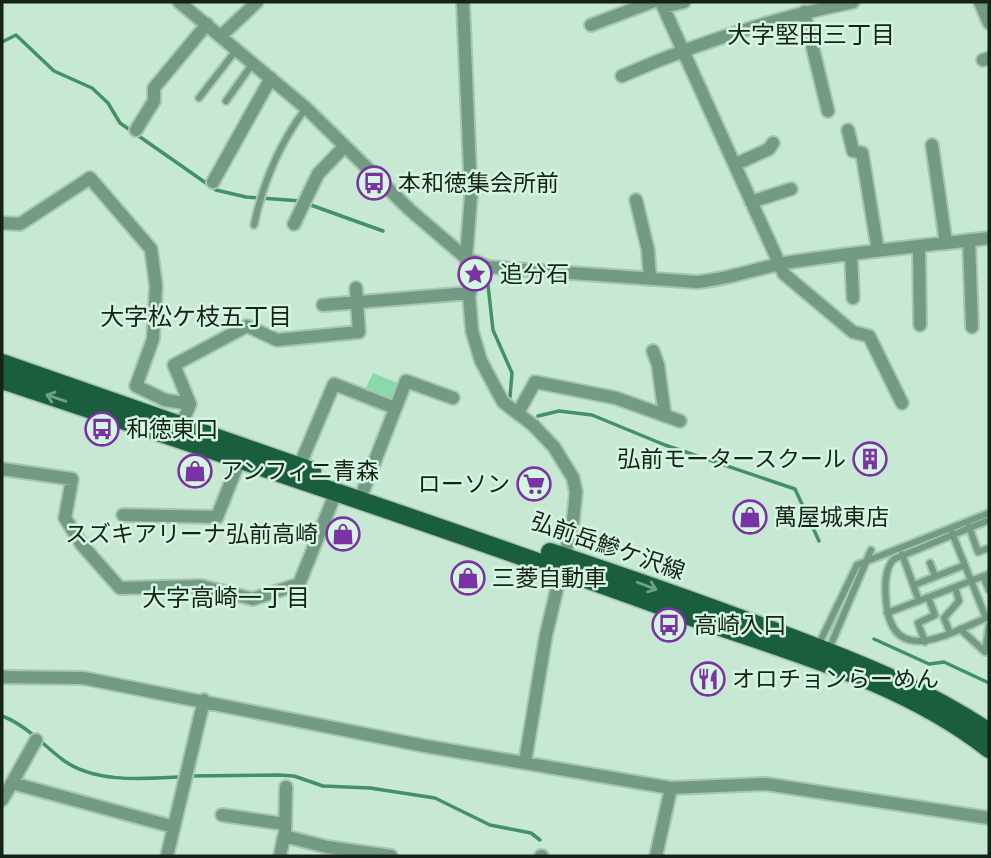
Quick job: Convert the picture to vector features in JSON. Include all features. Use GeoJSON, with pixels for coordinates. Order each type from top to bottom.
{"type":"FeatureCollection","features":[{"type":"Feature","properties":{"kind":"main road","name":"弘前岳鰺ケ沢線"},"geometry":{"type":"LineString","coordinates":[[2,363],[179,431],[242,453],[299,467],[364,489],[911,686],[989,732]]}},
{"type":"Feature","properties":{"kind":"main road"},"geometry":{"type":"LineString","coordinates":[[2,380],[179,431]]}},
{"type":"Feature","properties":{"kind":"main road"},"geometry":{"type":"LineString","coordinates":[[242,453],[337,492],[562,562]]}},
{"type":"Feature","properties":{"kind":"main road"},"geometry":{"type":"LineString","coordinates":[[820,655],[939,716],[989,749]]}},
{"type":"Feature","properties":{"kind":"street"},"geometry":{"type":"LineString","coordinates":[[178,2],[306,108],[410,210],[466,258],[488,267],[697,282],[725,279],[779,264],[989,238]]}},
{"type":"Feature","properties":{"kind":"street"},"geometry":{"type":"LineString","coordinates":[[221,36],[257,2]]}},
{"type":"Feature","properties":{"kind":"street"},"geometry":{"type":"LineString","coordinates":[[463,2],[471,196],[466,258],[472,331],[481,361],[503,402],[554,447],[573,478],[575,508],[546,635],[525,762]]}},
{"type":"Feature","properties":{"kind":"street"},"geometry":{"type":"LineString","coordinates":[[591,25],[659,4],[684,2]]}},
{"type":"Feature","properties":{"kind":"street"},"geometry":{"type":"LineString","coordinates":[[622,76],[682,49],[804,12],[853,2]]}},
{"type":"Feature","properties":{"kind":"street"},"geometry":{"type":"LineString","coordinates":[[980,2],[989,23]]}},
{"type":"Feature","properties":{"kind":"street"},"geometry":{"type":"LineString","coordinates":[[659,4],[736,164],[784,274],[852,332],[869,336],[902,403]]}},
{"type":"Feature","properties":{"kind":"street"},"geometry":{"type":"LineString","coordinates":[[804,12],[828,110]]}},
{"type":"Feature","properties":{"kind":"street"},"geometry":{"type":"LineString","coordinates":[[136,130],[154,101],[154,88],[207,24]]}},
{"type":"Feature","properties":{"kind":"street"},"geometry":{"type":"LineString","coordinates":[[213,182],[271,78]]}},
{"type":"Feature","properties":{"kind":"street"},"geometry":{"type":"LineString","coordinates":[[848,131],[853,151],[862,153],[878,251]]}},
{"type":"Feature","properties":{"kind":"street"},"geometry":{"type":"LineString","coordinates":[[736,164],[769,149],[773,143]]}},
{"type":"Feature","properties":{"kind":"street"},"geometry":{"type":"LineString","coordinates":[[932,145],[946,243]]}},
{"type":"Feature","properties":{"kind":"street"},"geometry":{"type":"LineString","coordinates":[[294,224],[305,196],[318,174],[345,146]]}},
{"type":"Feature","properties":{"kind":"street"},"geometry":{"type":"LineString","coordinates":[[2,223],[20,224],[90,178],[151,249],[156,286],[153,339],[136,386],[165,400],[190,404]]}},
{"type":"Feature","properties":{"kind":"street"},"geometry":{"type":"LineString","coordinates":[[751,202],[791,189]]}},
{"type":"Feature","properties":{"kind":"street"},"geometry":{"type":"LineString","coordinates":[[636,200],[648,250],[650,279]]}},
{"type":"Feature","properties":{"kind":"street"},"geometry":{"type":"LineString","coordinates":[[969,240],[972,327]]}},
{"type":"Feature","properties":{"kind":"street"},"geometry":{"type":"LineString","coordinates":[[919,246],[919,325]]}},
{"type":"Feature","properties":{"kind":"street"},"geometry":{"type":"LineString","coordinates":[[851,254],[853,298]]}},
{"type":"Feature","properties":{"kind":"street"},"geometry":{"type":"LineString","coordinates":[[323,305],[356,294],[470,293]]}},
{"type":"Feature","properties":{"kind":"street"},"geometry":{"type":"LineString","coordinates":[[179,431],[190,404],[174,365],[247,326],[277,340],[359,332],[356,294]]}},
{"type":"Feature","properties":{"kind":"street"},"geometry":{"type":"LineString","coordinates":[[653,351],[665,400],[665,416]]}},
{"type":"Feature","properties":{"kind":"street"},"geometry":{"type":"LineString","coordinates":[[364,489],[406,381],[453,398]]}},
{"type":"Feature","properties":{"kind":"street"},"geometry":{"type":"LineString","coordinates":[[299,467],[334,383],[395,408]]}},
{"type":"Feature","properties":{"kind":"street"},"geometry":{"type":"LineString","coordinates":[[518,413],[535,383],[616,398],[680,421]]}},
{"type":"Feature","properties":{"kind":"street"},"geometry":{"type":"LineString","coordinates":[[123,515],[217,517],[242,453]]}},
{"type":"Feature","properties":{"kind":"street"},"geometry":{"type":"LineString","coordinates":[[2,469],[72,480],[65,518],[82,545],[120,588],[201,586],[253,599],[299,584],[337,492]]}},
{"type":"Feature","properties":{"kind":"street"},"geometry":{"type":"LineString","coordinates":[[2,677],[83,678],[425,746],[671,788],[766,784],[989,818]]}},
{"type":"Feature","properties":{"kind":"street"},"geometry":{"type":"LineString","coordinates":[[167,856],[204,700]]}},
{"type":"Feature","properties":{"kind":"street"},"geometry":{"type":"LineString","coordinates":[[2,800],[36,740]]}},
{"type":"Feature","properties":{"kind":"street"},"geometry":{"type":"LineString","coordinates":[[12,783],[174,827]]}},
{"type":"Feature","properties":{"kind":"street"},"geometry":{"type":"LineString","coordinates":[[280,856],[285,830],[286,787]]}},
{"type":"Feature","properties":{"kind":"street"},"geometry":{"type":"LineString","coordinates":[[656,856],[671,788]]}},
{"type":"Feature","properties":{"kind":"street"},"geometry":{"type":"LineString","coordinates":[[222,815],[285,830],[327,847],[391,856]]}},
{"type":"Feature","properties":{"kind":"lane"},"geometry":{"type":"LineString","coordinates":[[199,97],[237,49]]}},
{"type":"Feature","properties":{"kind":"lane"},"geometry":{"type":"LineString","coordinates":[[226,101],[253,63]]}},
{"type":"Feature","properties":{"kind":"lane"},"geometry":{"type":"LineString","coordinates":[[254,225],[260,198],[278,149],[306,108]]}},
{"type":"Feature","properties":{"kind":"lane"},"geometry":{"type":"LineString","coordinates":[[820,655],[857,565],[952,532],[989,513]]}},
{"type":"Feature","properties":{"kind":"lane"},"geometry":{"type":"LineString","coordinates":[[968,525],[989,520]]}},
{"type":"Feature","properties":{"kind":"lane"},"geometry":{"type":"LineString","coordinates":[[968,525],[978,552],[989,548]]}},
{"type":"Feature","properties":{"kind":"lane"},"geometry":{"type":"LineString","coordinates":[[901,551],[889,564],[887,613],[902,637],[925,642],[987,618],[952,532]]}},
{"type":"Feature","properties":{"kind":"lane"},"geometry":{"type":"LineString","coordinates":[[866,561],[871,550]]}},
{"type":"Feature","properties":{"kind":"lane"},"geometry":{"type":"LineString","coordinates":[[901,551],[919,601]]}},
{"type":"Feature","properties":{"kind":"lane"},"geometry":{"type":"LineString","coordinates":[[930,563],[935,576]]}},
{"type":"Feature","properties":{"kind":"lane"},"geometry":{"type":"LineString","coordinates":[[914,585],[965,565]]}},
{"type":"Feature","properties":{"kind":"lane"},"geometry":{"type":"LineString","coordinates":[[887,613],[986,575],[989,590]]}},
{"type":"Feature","properties":{"kind":"lane"},"geometry":{"type":"LineString","coordinates":[[950,633],[943,618],[959,601],[955,587]]}},
{"type":"Feature","properties":{"kind":"lane"},"geometry":{"type":"LineString","coordinates":[[925,642],[918,623],[935,615],[928,597]]}},
{"type":"Feature","properties":{"kind":"lane"},"geometry":{"type":"LineString","coordinates":[[960,629],[985,652],[989,626]]}},
{"type":"Feature","properties":{"kind":"green space"},"geometry":{"type":"Polygon","coordinates":[[[373,373],[400,384],[392,401],[365,390],[373,373]]]}},
{"type":"Feature","properties":{"kind":"waterway"},"geometry":{"type":"LineString","coordinates":[[2,42],[16,35],[54,71],[92,88],[108,103],[120,123],[216,190],[246,197],[301,201]]}},
{"type":"Feature","properties":{"kind":"waterway"},"geometry":{"type":"LineString","coordinates":[[308,204],[383,231]]}},
{"type":"Feature","properties":{"kind":"waterway"},"geometry":{"type":"LineString","coordinates":[[487,276],[493,330],[512,373],[510,397]]}},
{"type":"Feature","properties":{"kind":"waterway"},"geometry":{"type":"LineString","coordinates":[[538,416],[559,411],[592,415],[665,445],[795,489],[819,541]]}},
{"type":"Feature","properties":{"kind":"waterway"},"geometry":{"type":"LineString","coordinates":[[874,639],[929,664],[944,662],[989,683]]}},
{"type":"Feature","properties":{"kind":"waterway"},"geometry":{"type":"LineString","coordinates":[[2,716],[26,730],[63,760],[89,773],[119,778],[178,777]]}},
{"type":"Feature","properties":{"kind":"waterway"},"geometry":{"type":"LineString","coordinates":[[189,776],[294,776],[323,786],[370,788],[435,798],[490,825],[531,833],[540,840]]}},
{"type":"Feature","properties":{"kind":"place","name":"本和徳集会所前"},"geometry":{"type":"Point","coordinates":[374,183]}},
{"type":"Feature","properties":{"kind":"place","name":"追分石"},"geometry":{"type":"Point","coordinates":[475,274]}},
{"type":"Feature","properties":{"kind":"place","name":"和徳東口"},"geometry":{"type":"Point","coordinates":[102,429]}},
{"type":"Feature","properties":{"kind":"place","name":"弘前モータースクール"},"geometry":{"type":"Point","coordinates":[870,459]}},
{"type":"Feature","properties":{"kind":"place","name":"アンフィニ青森"},"geometry":{"type":"Point","coordinates":[195,471]}},
{"type":"Feature","properties":{"kind":"place","name":"ローソン"},"geometry":{"type":"Point","coordinates":[534,484]}},
{"type":"Feature","properties":{"kind":"place","name":"萬屋城東店"},"geometry":{"type":"Point","coordinates":[750,517]}},
{"type":"Feature","properties":{"kind":"place","name":"スズキアリーナ弘前高崎"},"geometry":{"type":"Point","coordinates":[343,534]}},
{"type":"Feature","properties":{"kind":"place","name":"三菱自動車"},"geometry":{"type":"Point","coordinates":[468,578]}},
{"type":"Feature","properties":{"kind":"place","name":"高崎入口"},"geometry":{"type":"Point","coordinates":[669,625]}},
{"type":"Feature","properties":{"kind":"place","name":"オロチョンらーめん"},"geometry":{"type":"Point","coordinates":[708,679]}},
{"type":"Feature","properties":{"kind":"district","name":"大字堅田三丁目"},"geometry":{"type":"Point","coordinates":[811,34]}},
{"type":"Feature","properties":{"kind":"district","name":"大字松ケ枝五丁目"},"geometry":{"type":"Point","coordinates":[196,316]}},
{"type":"Feature","properties":{"kind":"district","name":"大字高崎一丁目"},"geometry":{"type":"Point","coordinates":[226,597]}}]}
